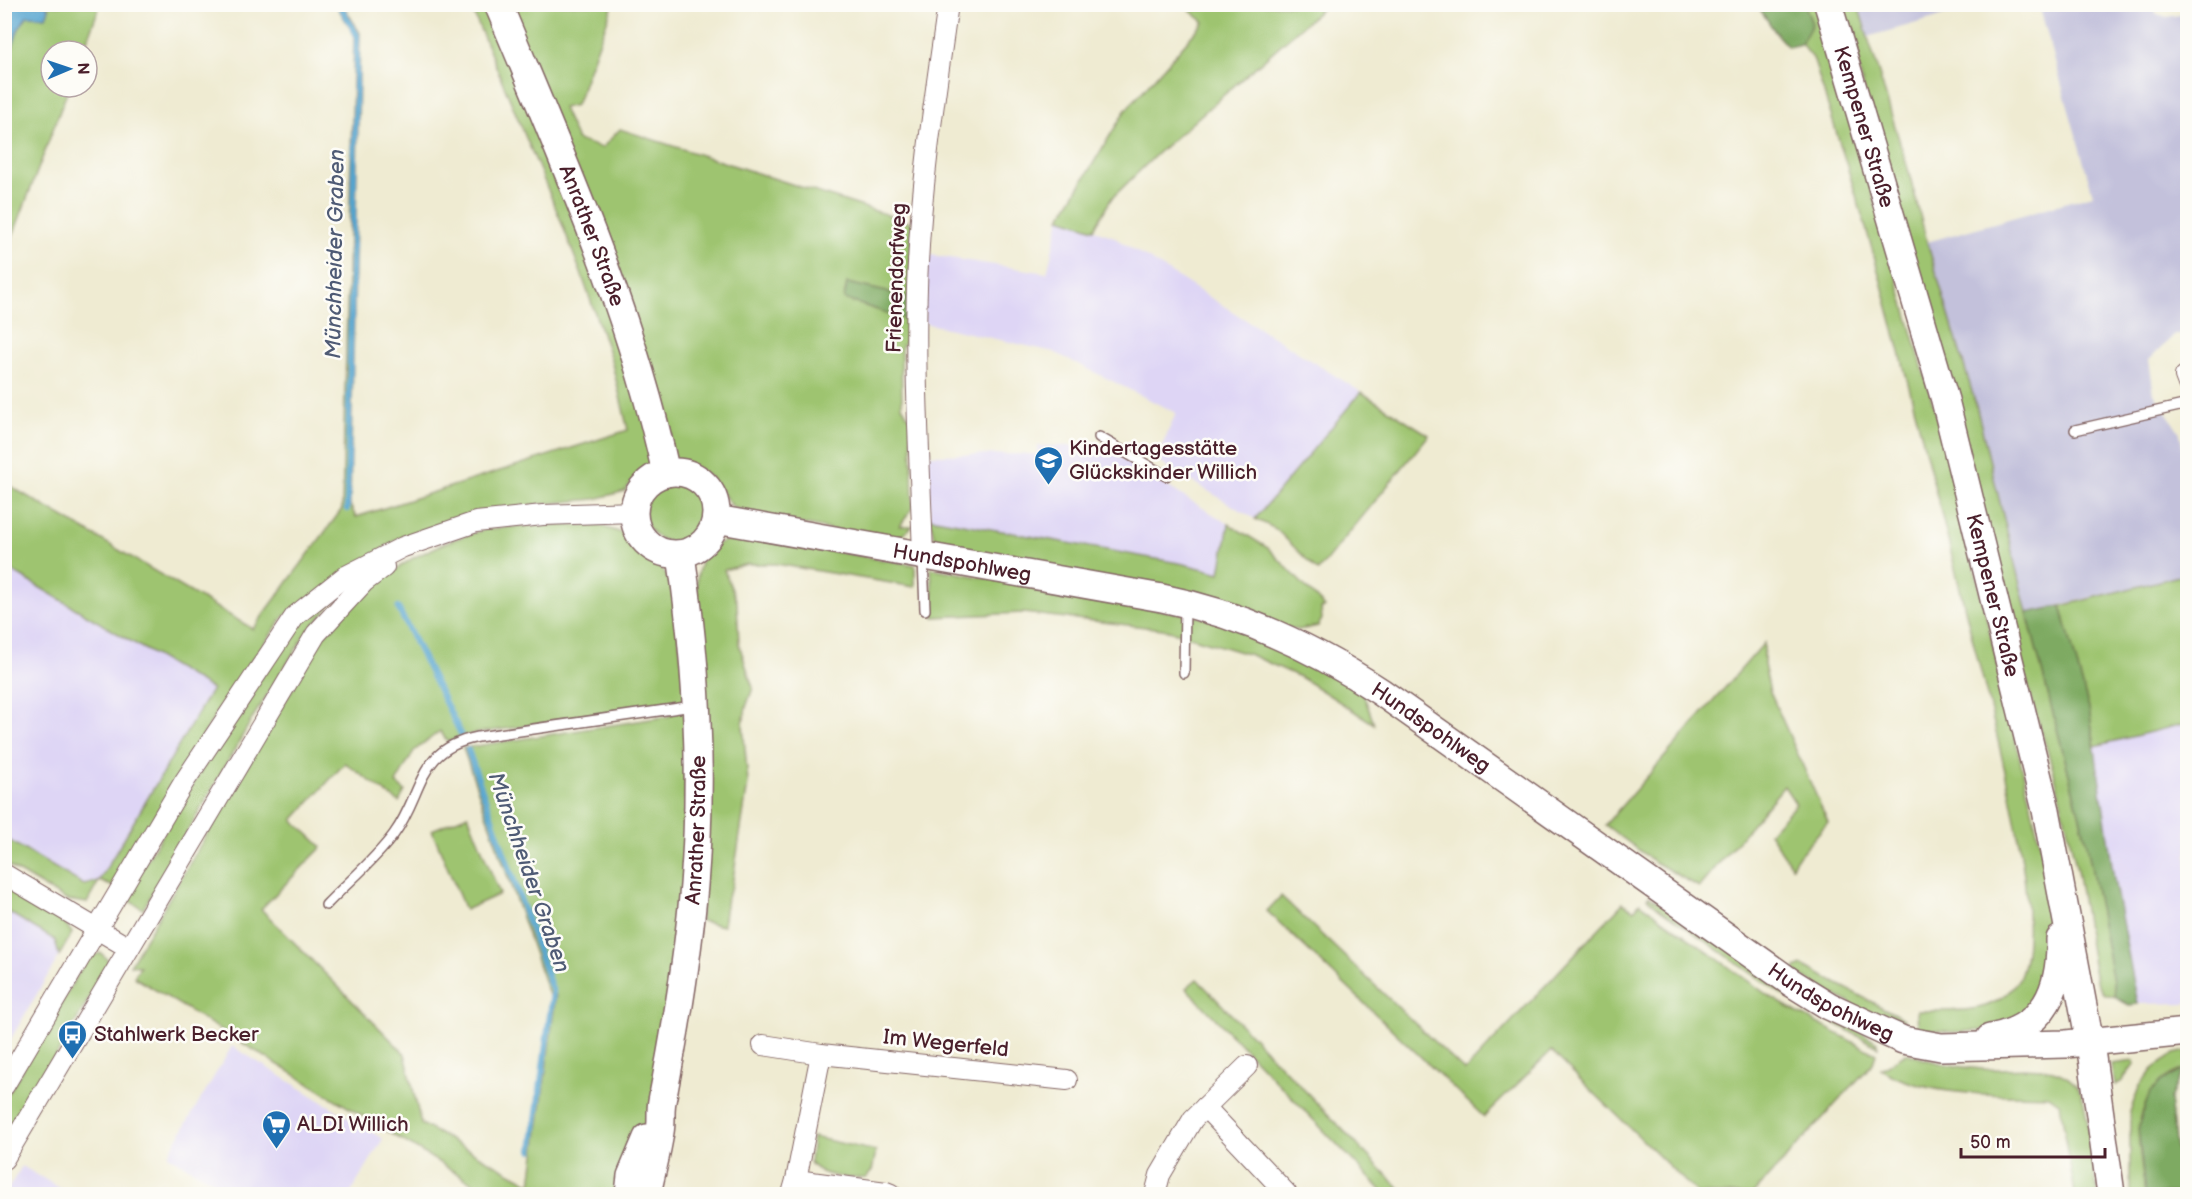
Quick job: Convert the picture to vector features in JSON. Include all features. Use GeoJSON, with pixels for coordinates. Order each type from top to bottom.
{"type":"FeatureCollection","features":[{"type":"Feature","properties":{"kind":"street","name":"Anrather Straße"},"geometry":{"type":"LineString","coordinates":[[498,4],[606,266],[648,397],[666,473]]}},
{"type":"Feature","properties":{"kind":"street","name":"Frienendorfweg"},"geometry":{"type":"LineString","coordinates":[[923,556],[916,358],[918,263],[926,169],[948,4]]}},
{"type":"Feature","properties":{"kind":"street","name":"Kempener Straße"},"geometry":{"type":"LineString","coordinates":[[1828,4],[1946,400],[2046,810],[2090,1042],[2111,1194]]}},
{"type":"Feature","properties":{"kind":"street"},"geometry":{"type":"LineString","coordinates":[[666,473],[685,474],[702,482],[711,492],[715,505],[716,519],[705,541],[695,549],[681,555],[659,550],[649,544],[641,535],[636,524],[634,512],[643,488],[653,478],[666,473]]}},
{"type":"Feature","properties":{"kind":"street"},"geometry":{"type":"LineString","coordinates":[[4,1086],[184,782],[295,616],[344,577],[403,547],[476,522],[543,515],[634,512]]}},
{"type":"Feature","properties":{"kind":"street","name":"Hundspohlweg"},"geometry":{"type":"LineString","coordinates":[[716,519],[1186,603],[1268,630],[1331,661],[1381,692],[1792,983],[1829,1006],[1903,1040],[1941,1047],[2090,1042],[2187,1032]]}},
{"type":"Feature","properties":{"kind":"street"},"geometry":{"type":"LineString","coordinates":[[4,1159],[316,634],[364,582],[418,542]]}},
{"type":"Feature","properties":{"kind":"street","name":"Anrather Straße"},"geometry":{"type":"LineString","coordinates":[[647,1194],[661,1130],[661,1104],[683,982],[694,882],[698,807],[696,706],[681,555]]}},
{"type":"Feature","properties":{"kind":"street"},"geometry":{"type":"LineString","coordinates":[[1941,1047],[2000,1036],[2025,1027],[2042,1010],[2056,984],[2061,965],[2060,929],[2046,810]]}},
{"type":"Feature","properties":{"kind":"street"},"geometry":{"type":"LineString","coordinates":[[4,874],[129,948]]}},
{"type":"Feature","properties":{"kind":"street","name":"Im Wegerfeld"},"geometry":{"type":"LineString","coordinates":[[763,1045],[821,1054],[1066,1080]]}},
{"type":"Feature","properties":{"kind":"street"},"geometry":{"type":"LineString","coordinates":[[821,1054],[794,1187],[891,1194]]}},
{"type":"Feature","properties":{"kind":"street"},"geometry":{"type":"LineString","coordinates":[[1155,1194],[1161,1175],[1193,1119],[1247,1066]]}},
{"type":"Feature","properties":{"kind":"street","name":"Anrather Straße"},"geometry":{"type":"LineString","coordinates":[[629,1194],[631,1176],[661,1104]]}},
{"type":"Feature","properties":{"kind":"street"},"geometry":{"type":"LineString","coordinates":[[1205,1107],[1287,1194]]}},
{"type":"Feature","properties":{"kind":"lane"},"geometry":{"type":"LineString","coordinates":[[2074,430],[2187,404]]}},
{"type":"Feature","properties":{"kind":"lane"},"geometry":{"type":"LineString","coordinates":[[1099,437],[1166,476]]}},
{"type":"Feature","properties":{"kind":"lane"},"geometry":{"type":"LineString","coordinates":[[923,556],[925,609]]}},
{"type":"Feature","properties":{"kind":"lane"},"geometry":{"type":"LineString","coordinates":[[1184,673],[1186,603]]}},
{"type":"Feature","properties":{"kind":"lane"},"geometry":{"type":"LineString","coordinates":[[326,905],[393,835],[429,766],[437,756],[458,743],[478,737],[696,706]]}},
{"type":"Feature","properties":{"kind":"shaded area"},"geometry":{"type":"Polygon","coordinates":[[[1858,4],[1981,4],[1981,5],[1867,37],[1858,4]]]}},
{"type":"Feature","properties":{"kind":"shaded area"},"geometry":{"type":"Polygon","coordinates":[[[2039,5],[2148,5],[2157,14],[2167,17],[2179,15],[2187,5],[2187,335],[2174,335],[2149,360],[2154,394],[2179,431],[2187,465],[2187,574],[2027,613],[1976,405],[1927,242],[2093,195],[2039,5]]]}},
{"type":"Feature","properties":{"kind":"shaded area"},"geometry":{"type":"Polygon","coordinates":[[[1060,218],[1112,236],[1361,392],[1255,519],[1156,460],[1176,413],[1054,352],[924,323],[924,254],[1047,273],[1060,218]]]}},
{"type":"Feature","properties":{"kind":"shaded area","name":"Kindertagesstätte Glückskinder Willich"},"geometry":{"type":"Polygon","coordinates":[[[1093,441],[1229,524],[1220,573],[1184,564],[930,518],[928,455],[1038,454],[1038,446],[1092,446],[1093,441]]]}},
{"type":"Feature","properties":{"kind":"shaded area"},"geometry":{"type":"Polygon","coordinates":[[[5,567],[212,689],[99,881],[84,885],[5,838],[5,567]]]}},
{"type":"Feature","properties":{"kind":"shaded area"},"geometry":{"type":"Polygon","coordinates":[[[2187,723],[2187,1003],[2138,1004],[2115,885],[2095,746],[2187,723]]]}},
{"type":"Feature","properties":{"kind":"shaded area"},"geometry":{"type":"Polygon","coordinates":[[[5,910],[55,940],[59,956],[5,1049],[5,910]]]}},
{"type":"Feature","properties":{"kind":"shaded area"},"geometry":{"type":"Polygon","coordinates":[[[232,1046],[383,1139],[350,1194],[235,1194],[168,1155],[232,1046]]]}},
{"type":"Feature","properties":{"kind":"shaded area"},"geometry":{"type":"Polygon","coordinates":[[[22,1166],[70,1194],[5,1194],[22,1166]]]}},
{"type":"Feature","properties":{"kind":"green space"},"geometry":{"type":"Polygon","coordinates":[[[46,5],[100,5],[87,39],[39,39],[39,99],[64,99],[5,257],[5,71],[18,30],[27,16],[49,9],[46,5]]]}},
{"type":"Feature","properties":{"kind":"green space"},"geometry":{"type":"Polygon","coordinates":[[[336,5],[343,5],[360,33],[350,505],[356,517],[628,430],[611,359],[581,273],[470,5],[613,5],[576,105],[563,108],[577,140],[602,148],[620,129],[913,223],[909,297],[847,283],[844,299],[908,320],[910,334],[901,348],[902,406],[911,421],[913,507],[900,526],[913,526],[900,537],[880,539],[759,516],[733,507],[711,478],[698,468],[684,465],[638,474],[625,491],[595,499],[530,505],[462,517],[396,540],[284,616],[226,697],[114,887],[99,881],[212,689],[5,567],[5,483],[253,629],[342,509],[354,34],[336,5]]]}},
{"type":"Feature","properties":{"kind":"green space"},"geometry":{"type":"Polygon","coordinates":[[[1183,5],[1326,5],[1159,152],[1111,199],[1094,229],[1060,218],[1125,111],[1204,22],[1183,5]]]}},
{"type":"Feature","properties":{"kind":"green space"},"geometry":{"type":"Polygon","coordinates":[[[1757,5],[1805,5],[1812,24],[1801,44],[1788,47],[1757,5]]]}},
{"type":"Feature","properties":{"kind":"green space"},"geometry":{"type":"Polygon","coordinates":[[[1805,5],[1818,5],[1948,456],[2045,864],[2050,970],[2028,1012],[1991,1030],[1953,1032],[1918,1028],[1917,1011],[1959,1011],[1986,1006],[2009,992],[2018,980],[2027,943],[2024,875],[2019,839],[1996,733],[1894,329],[1813,58],[1801,44],[1811,24],[1805,5]]]}},
{"type":"Feature","properties":{"kind":"green space"},"geometry":{"type":"Polygon","coordinates":[[[1841,5],[1858,5],[1976,405],[2087,844],[2116,997],[2104,994],[2096,981],[2077,870],[2055,776],[2032,700],[1841,5]]]}},
{"type":"Feature","properties":{"kind":"green space"},"geometry":{"type":"Polygon","coordinates":[[[847,283],[909,297],[908,320],[844,299],[847,283]]]}},
{"type":"Feature","properties":{"kind":"green space"},"geometry":{"type":"Polygon","coordinates":[[[1361,392],[1429,435],[1318,571],[1276,529],[1255,519],[1361,392]]]}},
{"type":"Feature","properties":{"kind":"green space"},"geometry":{"type":"Polygon","coordinates":[[[674,484],[685,486],[698,497],[703,513],[701,524],[690,537],[674,542],[663,540],[650,529],[645,513],[647,502],[658,489],[674,484]]]}},
{"type":"Feature","properties":{"kind":"green space"},"geometry":{"type":"Polygon","coordinates":[[[930,518],[1184,564],[1220,573],[1229,524],[1268,548],[1325,607],[1321,609],[1322,619],[1318,626],[1298,630],[945,550],[935,542],[930,518]]]}},
{"type":"Feature","properties":{"kind":"green space"},"geometry":{"type":"Polygon","coordinates":[[[519,526],[601,526],[622,533],[654,560],[666,574],[674,597],[685,691],[685,880],[652,1102],[638,1144],[628,1140],[617,1178],[616,1194],[549,1194],[534,1186],[489,1193],[134,977],[140,966],[130,965],[323,636],[378,581],[413,558],[449,541],[483,530],[519,526]],[[670,705],[471,734],[448,742],[440,731],[414,751],[396,783],[405,791],[399,802],[345,763],[293,820],[322,847],[261,909],[405,1054],[421,1124],[531,1184],[556,995],[549,995],[463,748],[670,716],[670,705]]]}},
{"type":"Feature","properties":{"kind":"green space"},"geometry":{"type":"Polygon","coordinates":[[[733,539],[764,540],[915,565],[915,587],[776,564],[748,564],[724,570],[737,602],[739,644],[753,688],[746,707],[743,725],[748,783],[732,886],[727,897],[723,926],[701,921],[697,579],[701,563],[707,552],[717,544],[733,539]]]}},
{"type":"Feature","properties":{"kind":"green space"},"geometry":{"type":"Polygon","coordinates":[[[931,568],[1221,621],[1362,690],[1374,724],[1302,678],[1251,655],[1163,629],[1023,613],[934,617],[931,568]]]}},
{"type":"Feature","properties":{"kind":"green space"},"geometry":{"type":"Polygon","coordinates":[[[2187,574],[2187,723],[2095,746],[2089,709],[2061,606],[2187,574]]]}},
{"type":"Feature","properties":{"kind":"green space"},"geometry":{"type":"Polygon","coordinates":[[[348,585],[307,632],[255,714],[143,909],[124,898],[241,705],[303,618],[348,585]]]}},
{"type":"Feature","properties":{"kind":"green space"},"geometry":{"type":"Polygon","coordinates":[[[2061,606],[2089,709],[2115,885],[2138,1004],[2129,1005],[2116,998],[2087,844],[2027,613],[2061,606]]]}},
{"type":"Feature","properties":{"kind":"green space"},"geometry":{"type":"Polygon","coordinates":[[[1764,643],[1764,665],[1770,692],[1828,822],[1795,860],[1792,867],[1769,833],[1796,804],[1784,786],[1699,887],[1655,862],[1605,825],[1764,643]]]}},
{"type":"Feature","properties":{"kind":"green space"},"geometry":{"type":"Polygon","coordinates":[[[468,815],[500,894],[465,910],[432,830],[468,815]]]}},
{"type":"Feature","properties":{"kind":"green space"},"geometry":{"type":"Polygon","coordinates":[[[5,838],[84,885],[99,881],[87,903],[66,900],[5,864],[5,838]]]}},
{"type":"Feature","properties":{"kind":"green space"},"geometry":{"type":"Polygon","coordinates":[[[5,884],[61,917],[72,933],[59,956],[55,940],[5,910],[5,884]]]}},
{"type":"Feature","properties":{"kind":"green space"},"geometry":{"type":"Polygon","coordinates":[[[1281,896],[1465,1071],[1623,903],[1634,910],[1640,903],[1769,996],[1876,1054],[1873,1063],[1753,1194],[1698,1194],[1551,1051],[1484,1117],[1267,911],[1281,896]]]}},
{"type":"Feature","properties":{"kind":"green space"},"geometry":{"type":"Polygon","coordinates":[[[1649,896],[1877,1042],[1878,1047],[1783,995],[1661,910],[1647,898],[1649,896]]]}},
{"type":"Feature","properties":{"kind":"green space"},"geometry":{"type":"Polygon","coordinates":[[[101,953],[110,962],[9,1138],[5,1136],[5,1099],[88,957],[101,953]]]}},
{"type":"Feature","properties":{"kind":"green space"},"geometry":{"type":"Polygon","coordinates":[[[1802,965],[1904,1019],[1899,1024],[1872,1015],[1795,973],[1796,968],[1802,965]]]}},
{"type":"Feature","properties":{"kind":"green space"},"geometry":{"type":"Polygon","coordinates":[[[1197,979],[1405,1194],[1385,1194],[1186,988],[1197,979]]]}},
{"type":"Feature","properties":{"kind":"green space"},"geometry":{"type":"Polygon","coordinates":[[[2187,1051],[2187,1069],[2168,1076],[2154,1089],[2141,1115],[2138,1131],[2145,1194],[2130,1194],[2130,1112],[2139,1087],[2153,1069],[2174,1054],[2187,1051]]]}},
{"type":"Feature","properties":{"kind":"green space"},"geometry":{"type":"Polygon","coordinates":[[[1906,1053],[1972,1068],[2049,1070],[2072,1081],[2080,1091],[2084,1104],[2098,1194],[2075,1194],[2060,1104],[2049,1096],[1940,1090],[1899,1078],[1881,1069],[1906,1053]]]}},
{"type":"Feature","properties":{"kind":"green space"},"geometry":{"type":"Polygon","coordinates":[[[2134,1061],[2135,1064],[2121,1082],[2115,1085],[2112,1064],[2134,1061]]]}},
{"type":"Feature","properties":{"kind":"green space"},"geometry":{"type":"Polygon","coordinates":[[[2183,1070],[2170,1099],[2176,1149],[2182,1165],[2187,1164],[2187,1194],[2145,1194],[2138,1127],[2150,1092],[2163,1080],[2183,1070]]]}},
{"type":"Feature","properties":{"kind":"green space"},"geometry":{"type":"Polygon","coordinates":[[[813,1137],[876,1151],[872,1171],[866,1178],[859,1178],[835,1176],[820,1171],[810,1162],[813,1137]]]}},
{"type":"Feature","properties":{"kind":"water"},"geometry":{"type":"Polygon","coordinates":[[[5,4],[46,5],[49,9],[46,17],[27,16],[18,30],[5,71],[5,4]]]}},
{"type":"Feature","properties":{"kind":"waterway","name":"Münchheider Graben"},"geometry":{"type":"LineString","coordinates":[[339,4],[357,35],[347,509]]}},
{"type":"Feature","properties":{"kind":"waterway","name":"Münchheider Graben"},"geometry":{"type":"LineString","coordinates":[[398,608],[461,734]]}},
{"type":"Feature","properties":{"kind":"waterway","name":"Münchheider Graben"},"geometry":{"type":"LineString","coordinates":[[468,750],[553,992],[532,1150]]}},
{"type":"Feature","properties":{"kind":"place","name":"Kindertagesstätte Glückskinder Willich"},"geometry":{"type":"Point","coordinates":[1048,486]}},
{"type":"Feature","properties":{"kind":"place","name":"Stahlwerk Becker"},"geometry":{"type":"Point","coordinates":[73,1060]}},
{"type":"Feature","properties":{"kind":"place","name":"ALDI Willich"},"geometry":{"type":"Point","coordinates":[276,1150]}}]}
